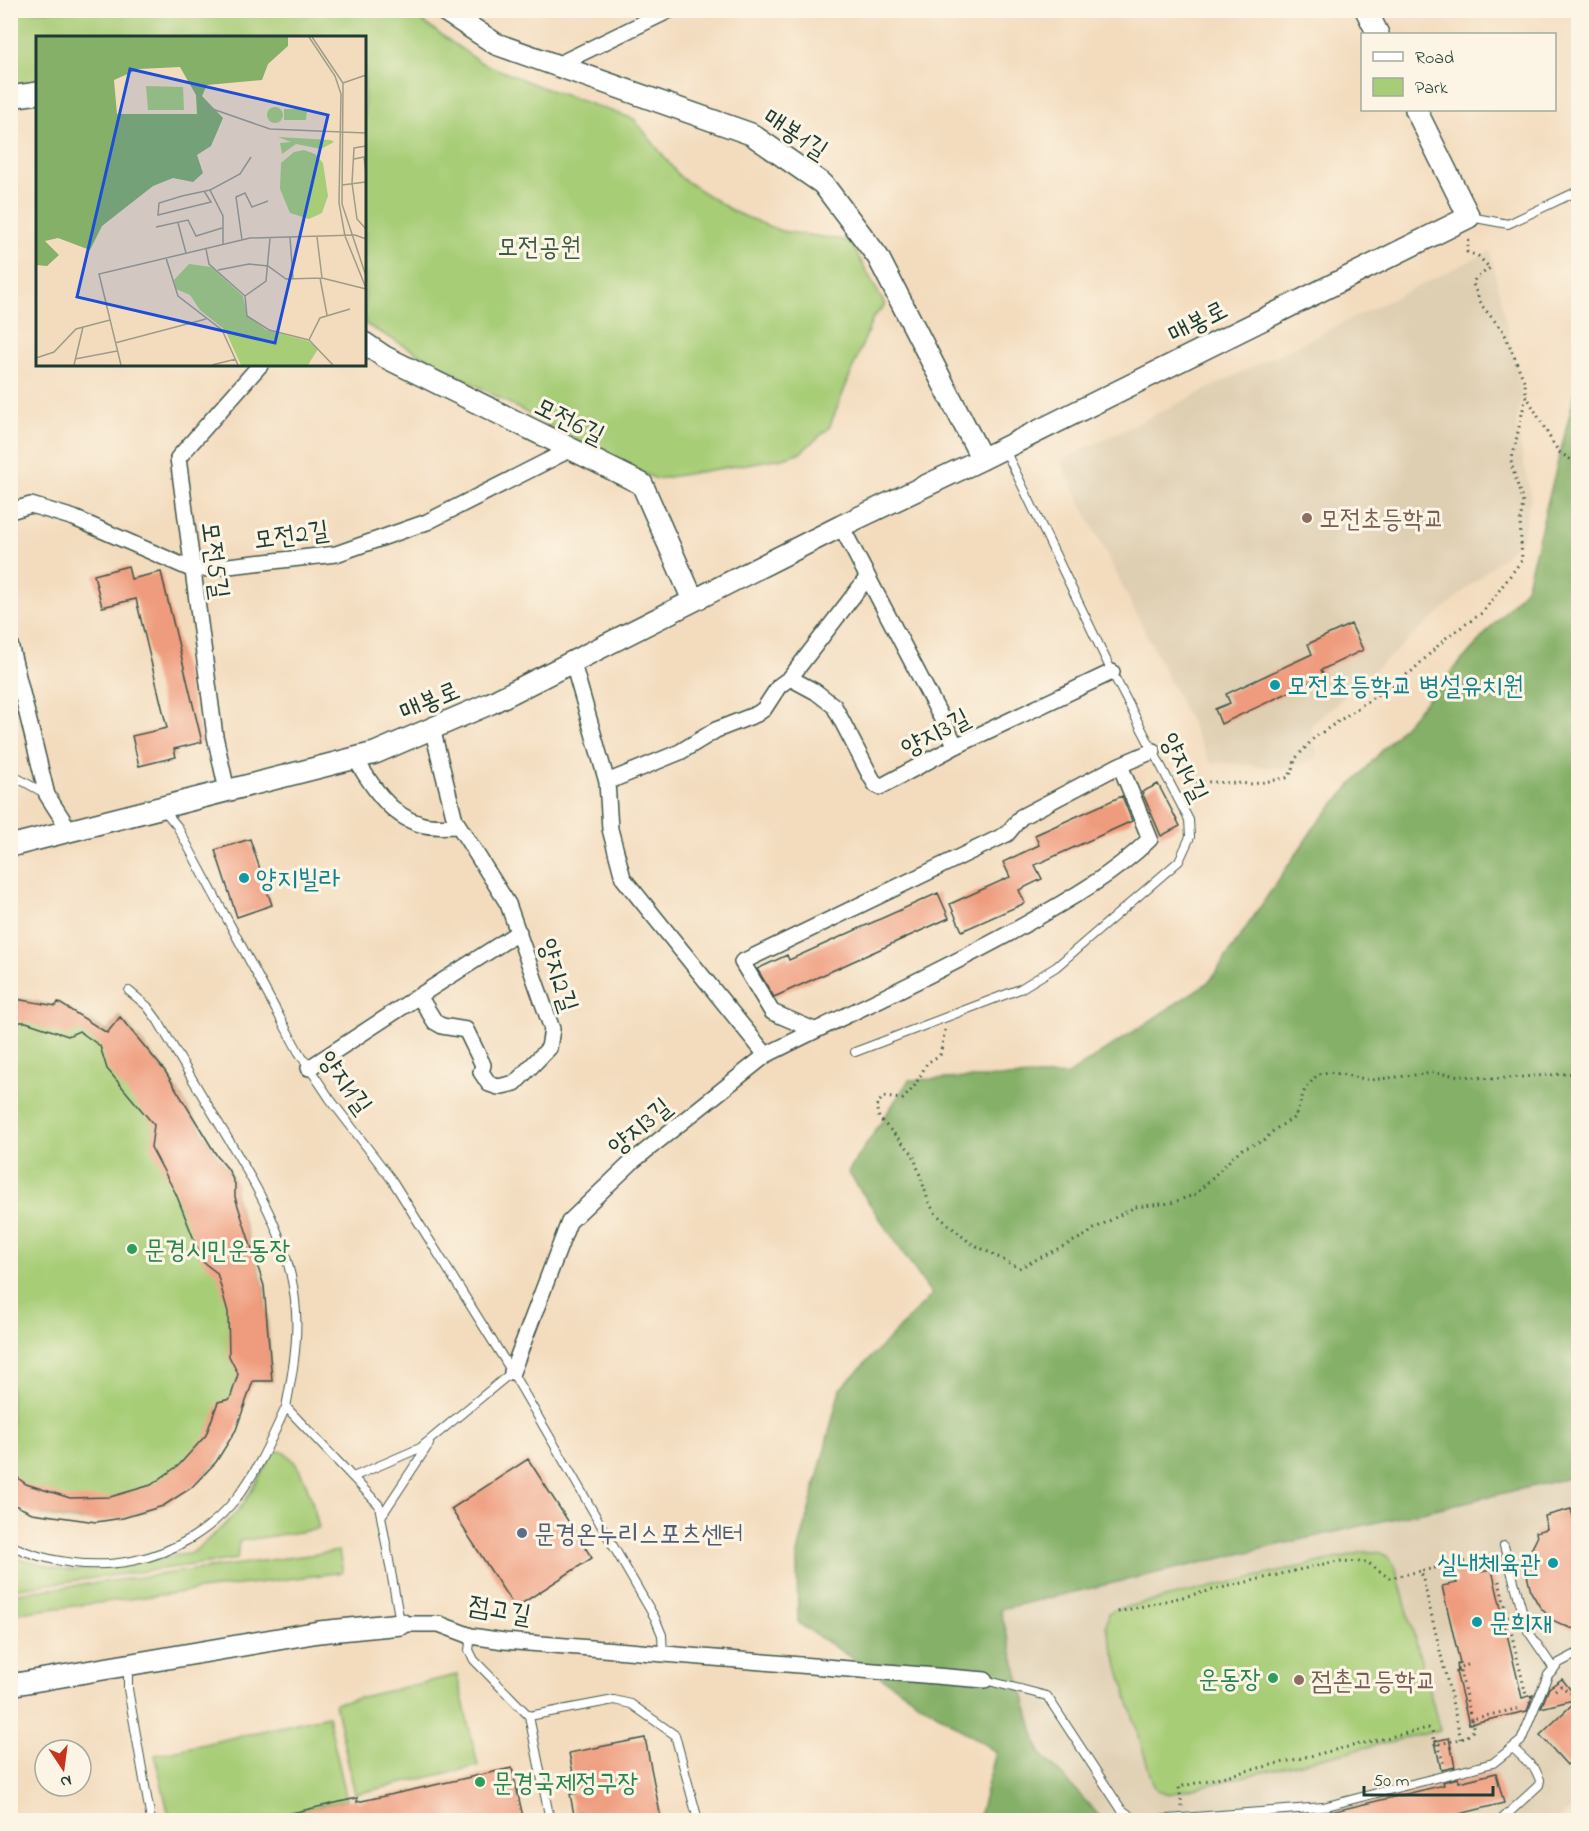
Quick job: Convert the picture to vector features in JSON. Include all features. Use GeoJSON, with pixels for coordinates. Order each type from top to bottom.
{"type":"FeatureCollection","features":[{"type":"Feature","properties":{"kind":"street","name":"매봉1길"},"geometry":{"type":"LineString","coordinates":[[444,10],[496,44],[555,66],[647,95],[751,134],[824,183],[878,257],[982,459]]}},
{"type":"Feature","properties":{"kind":"street"},"geometry":{"type":"LineString","coordinates":[[555,66],[670,10]]}},
{"type":"Feature","properties":{"kind":"street"},"geometry":{"type":"LineString","coordinates":[[1366,10],[1378,33]]}},
{"type":"Feature","properties":{"kind":"street"},"geometry":{"type":"LineString","coordinates":[[10,97],[36,93]]}},
{"type":"Feature","properties":{"kind":"street"},"geometry":{"type":"LineString","coordinates":[[1417,111],[1472,217]]}},
{"type":"Feature","properties":{"kind":"street","name":"매봉로"},"geometry":{"type":"LineString","coordinates":[[10,846],[375,753],[491,703],[572,660],[841,526],[982,459],[1472,217]]}},
{"type":"Feature","properties":{"kind":"street","name":"모전6길"},"geometry":{"type":"LineString","coordinates":[[366,344],[385,357],[569,450],[642,484],[693,600]]}},
{"type":"Feature","properties":{"kind":"street","name":"모전5길"},"geometry":{"type":"LineString","coordinates":[[227,791],[216,736],[178,458],[259,366]]}},
{"type":"Feature","properties":{"kind":"street","name":"모전2길"},"geometry":{"type":"LineString","coordinates":[[10,511],[31,505],[74,518],[193,570],[336,554],[427,522],[569,450]]}},
{"type":"Feature","properties":{"kind":"street"},"geometry":{"type":"LineString","coordinates":[[841,526],[956,746]]}},
{"type":"Feature","properties":{"kind":"street"},"geometry":{"type":"LineString","coordinates":[[607,782],[680,753],[716,730],[758,714],[764,709],[779,686],[790,678],[867,578]]}},
{"type":"Feature","properties":{"kind":"street"},"geometry":{"type":"LineString","coordinates":[[10,644],[47,795],[70,831]]}},
{"type":"Feature","properties":{"kind":"street"},"geometry":{"type":"LineString","coordinates":[[572,660],[607,782],[610,829],[623,878],[766,1055]]}},
{"type":"Feature","properties":{"kind":"street","name":"양지3길"},"geometry":{"type":"LineString","coordinates":[[790,678],[816,692],[834,706],[876,785],[886,785],[956,746],[1112,672]]}},
{"type":"Feature","properties":{"kind":"street","name":"양지2길"},"geometry":{"type":"LineString","coordinates":[[419,996],[435,1022],[442,1026],[466,1030],[483,1065],[481,1072],[489,1084],[498,1088],[515,1083],[549,1048],[552,1041],[552,1029],[508,904],[458,826],[432,728]]}},
{"type":"Feature","properties":{"kind":"street"},"geometry":{"type":"LineString","coordinates":[[814,1030],[772,1012],[742,962],[1007,834],[1021,817],[1120,765],[1153,751]]}},
{"type":"Feature","properties":{"kind":"street"},"geometry":{"type":"LineString","coordinates":[[355,758],[378,794],[407,818],[429,826],[458,826]]}},
{"type":"Feature","properties":{"kind":"street","name":"양지3길"},"geometry":{"type":"LineString","coordinates":[[512,1372],[569,1222],[633,1161],[766,1055],[967,957],[1073,897],[1129,859],[1150,839],[1120,765]]}},
{"type":"Feature","properties":{"kind":"street","name":"양지2길"},"geometry":{"type":"LineString","coordinates":[[309,1068],[519,932]]}},
{"type":"Feature","properties":{"kind":"street","name":"점고길"},"geometry":{"type":"LineString","coordinates":[[10,1685],[319,1632],[401,1624],[439,1624],[471,1636],[504,1641],[663,1656],[985,1680]]}},
{"type":"Feature","properties":{"kind":"lane"},"geometry":{"type":"LineString","coordinates":[[1472,217],[1508,224],[1578,191]]}},
{"type":"Feature","properties":{"kind":"lane","name":"양지4길"},"geometry":{"type":"LineString","coordinates":[[855,1052],[1020,989],[1056,967],[1179,861],[1190,837],[1189,820],[1112,672],[1004,448]]}},
{"type":"Feature","properties":{"kind":"lane"},"geometry":{"type":"LineString","coordinates":[[10,774],[47,795]]}},
{"type":"Feature","properties":{"kind":"lane","name":"양지1길"},"geometry":{"type":"LineString","coordinates":[[162,807],[177,826],[309,1068],[392,1180],[512,1372],[655,1617],[662,1635],[663,1656]]}},
{"type":"Feature","properties":{"kind":"lane"},"geometry":{"type":"LineString","coordinates":[[10,1545],[47,1558],[98,1565],[160,1554],[190,1541],[215,1522],[239,1495],[260,1461],[286,1407],[294,1356],[296,1310],[285,1250],[279,1232],[248,1172],[158,1021],[147,1006],[129,991]]}},
{"type":"Feature","properties":{"kind":"lane","name":"양지3길"},"geometry":{"type":"LineString","coordinates":[[353,1477],[420,1448],[512,1372]]}},
{"type":"Feature","properties":{"kind":"lane"},"geometry":{"type":"LineString","coordinates":[[286,1407],[379,1505],[401,1624]]}},
{"type":"Feature","properties":{"kind":"lane"},"geometry":{"type":"LineString","coordinates":[[382,1515],[433,1438]]}},
{"type":"Feature","properties":{"kind":"lane"},"geometry":{"type":"LineString","coordinates":[[1504,1546],[1528,1631],[1554,1669]]}},
{"type":"Feature","properties":{"kind":"lane"},"geometry":{"type":"LineString","coordinates":[[471,1636],[469,1650],[474,1660],[528,1716],[550,1821]]}},
{"type":"Feature","properties":{"kind":"lane"},"geometry":{"type":"LineString","coordinates":[[985,1680],[1047,1696],[1052,1700],[1127,1814],[1141,1820],[1218,1818],[1323,1807],[1486,1765],[1514,1749],[1521,1741],[1548,1675],[1578,1653]]}},
{"type":"Feature","properties":{"kind":"lane"},"geometry":{"type":"LineString","coordinates":[[128,1664],[128,1689],[151,1821]]}},
{"type":"Feature","properties":{"kind":"lane"},"geometry":{"type":"LineString","coordinates":[[528,1716],[608,1700],[631,1704],[675,1735],[698,1821]]}},
{"type":"Feature","properties":{"kind":"lane"},"geometry":{"type":"LineString","coordinates":[[1501,1821],[1539,1785],[1540,1779],[1536,1769],[1514,1749]]}},
{"type":"Feature","properties":{"kind":"path"},"geometry":{"type":"LineString","coordinates":[[1472,217],[1467,252],[1478,256],[1490,268],[1475,279],[1473,284],[1482,306],[1504,332],[1517,359],[1526,393],[1553,443],[1559,452],[1573,461],[1578,473]]}},
{"type":"Feature","properties":{"kind":"path"},"geometry":{"type":"LineString","coordinates":[[1178,799],[1183,785],[1192,781],[1253,784],[1286,778],[1290,775],[1296,758],[1314,738],[1412,670],[1447,637],[1482,613],[1522,560],[1520,522],[1523,503],[1511,464],[1526,393]]}},
{"type":"Feature","properties":{"kind":"path"},"geometry":{"type":"LineString","coordinates":[[952,1015],[943,1035],[940,1055],[927,1063],[917,1076],[914,1087],[903,1099],[884,1097],[876,1106],[879,1118],[913,1154],[929,1203],[936,1214],[969,1242],[1019,1268],[1088,1234],[1135,1207],[1171,1203],[1196,1194],[1240,1150],[1265,1140],[1274,1130],[1295,1117],[1305,1089],[1318,1074],[1330,1072],[1370,1080],[1433,1073],[1492,1079],[1578,1073]]}},
{"type":"Feature","properties":{"kind":"path"},"geometry":{"type":"LineString","coordinates":[[1118,1612],[1337,1561],[1367,1562],[1389,1578],[1490,1556],[1494,1558]]}},
{"type":"Feature","properties":{"kind":"path"},"geometry":{"type":"LineString","coordinates":[[1471,1719],[1529,1706],[1497,1570]]}},
{"type":"Feature","properties":{"kind":"path"},"geometry":{"type":"LineString","coordinates":[[1421,1571],[1461,1739]]}},
{"type":"Feature","properties":{"kind":"path"},"geometry":{"type":"LineString","coordinates":[[1183,1818],[1179,1787],[1428,1728],[1432,1730],[1435,1745],[1461,1739],[1472,1733],[1460,1670],[1460,1667],[1468,1665]]}},
{"type":"Feature","properties":{"kind":"path"},"geometry":{"type":"LineString","coordinates":[[1536,1703],[1561,1686],[1570,1693]]}},
{"type":"Feature","properties":{"kind":"shaded area","name":"모전초등학교"},"geometry":{"type":"Polygon","coordinates":[[[1490,251],[1522,394],[1516,427],[1531,496],[1522,540],[1311,726],[1318,758],[1285,769],[1210,762],[1060,461],[1490,251]]]}},
{"type":"Feature","properties":{"kind":"shaded area","name":"점촌고등학교"},"geometry":{"type":"Polygon","coordinates":[[[1578,1476],[1578,1805],[1557,1820],[1103,1820],[1039,1751],[1000,1609],[1578,1476]]]}},
{"type":"Feature","properties":{"kind":"green space","name":"모전공원"},"geometry":{"type":"Polygon","coordinates":[[[10,11],[407,11],[480,62],[541,87],[634,119],[681,178],[734,212],[781,231],[850,241],[885,305],[873,318],[829,428],[801,452],[783,458],[657,479],[623,466],[366,325],[366,36],[36,36],[36,86],[11,90],[10,11]]]}},
{"type":"Feature","properties":{"kind":"green space"},"geometry":{"type":"Polygon","coordinates":[[[1578,382],[1578,1476],[1000,1609],[1039,1751],[1103,1820],[978,1820],[996,1752],[798,1623],[797,1557],[840,1389],[932,1295],[848,1172],[909,1080],[1068,1075],[1210,981],[1315,826],[1526,588],[1578,382]]]}},
{"type":"Feature","properties":{"kind":"green space","name":"문경시민운동장"},"geometry":{"type":"Polygon","coordinates":[[[10,998],[61,1009],[107,1032],[120,1017],[165,1071],[217,1156],[228,1169],[235,1184],[235,1197],[264,1286],[272,1381],[253,1381],[219,1456],[194,1484],[171,1500],[146,1511],[119,1518],[92,1521],[64,1519],[37,1513],[11,1503],[10,998]]]}},
{"type":"Feature","properties":{"kind":"green space"},"geometry":{"type":"Polygon","coordinates":[[[279,1451],[287,1455],[301,1472],[311,1497],[319,1529],[239,1541],[237,1559],[11,1589],[10,1556],[64,1570],[86,1570],[192,1553],[225,1525],[242,1506],[273,1454],[279,1451]]]}},
{"type":"Feature","properties":{"kind":"green space"},"geometry":{"type":"Polygon","coordinates":[[[339,1551],[343,1572],[11,1614],[11,1594],[339,1551]]]}},
{"type":"Feature","properties":{"kind":"green space","name":"운동장"},"geometry":{"type":"Polygon","coordinates":[[[1364,1552],[1382,1554],[1389,1558],[1395,1566],[1440,1730],[1169,1794],[1157,1790],[1153,1784],[1106,1626],[1109,1613],[1113,1610],[1364,1552]]]}},
{"type":"Feature","properties":{"kind":"green space"},"geometry":{"type":"Polygon","coordinates":[[[457,1675],[478,1766],[355,1794],[335,1703],[457,1675]]]}},
{"type":"Feature","properties":{"kind":"green space"},"geometry":{"type":"Polygon","coordinates":[[[328,1716],[347,1800],[258,1820],[170,1820],[155,1755],[328,1716]]]}},
{"type":"Feature","properties":{"kind":"building"},"geometry":{"type":"Polygon","coordinates":[[[128,566],[131,579],[161,572],[202,742],[174,749],[176,757],[139,766],[132,736],[167,728],[136,599],[102,607],[94,575],[128,566]]]}},
{"type":"Feature","properties":{"kind":"building","name":"모전초등학교 병설유치원"},"geometry":{"type":"Polygon","coordinates":[[[1351,624],[1363,650],[1321,670],[1324,676],[1221,724],[1215,709],[1230,703],[1226,694],[1312,654],[1308,644],[1351,624]]]}},
{"type":"Feature","properties":{"kind":"building"},"geometry":{"type":"Polygon","coordinates":[[[1158,784],[1180,826],[1161,836],[1142,792],[1158,784]]]}},
{"type":"Feature","properties":{"kind":"building"},"geometry":{"type":"Polygon","coordinates":[[[1122,796],[1132,821],[1035,865],[1042,879],[1019,890],[1025,903],[962,931],[950,904],[1010,877],[1003,862],[1039,845],[1035,835],[1122,796]]]}},
{"type":"Feature","properties":{"kind":"building","name":"양지빌라"},"geometry":{"type":"Polygon","coordinates":[[[250,839],[272,905],[237,917],[215,850],[250,839]]]}},
{"type":"Feature","properties":{"kind":"building"},"geometry":{"type":"Polygon","coordinates":[[[938,893],[949,918],[774,997],[757,969],[787,955],[789,960],[938,893]]]}},
{"type":"Feature","properties":{"kind":"building"},"geometry":{"type":"Polygon","coordinates":[[[10,998],[56,1006],[58,1002],[107,1033],[120,1017],[165,1071],[217,1156],[228,1169],[235,1184],[235,1197],[264,1286],[272,1381],[253,1381],[236,1430],[216,1462],[191,1488],[163,1506],[123,1518],[96,1522],[32,1513],[10,1503],[10,1472],[26,1484],[70,1498],[110,1497],[151,1485],[179,1465],[206,1435],[218,1402],[230,1399],[238,1374],[229,1356],[228,1312],[217,1273],[203,1262],[176,1194],[151,1147],[154,1125],[107,1069],[100,1046],[79,1031],[68,1036],[26,1022],[10,1022],[10,998]]]}},
{"type":"Feature","properties":{"kind":"building","name":"문경온누리스포츠센터"},"geometry":{"type":"Polygon","coordinates":[[[528,1459],[592,1558],[515,1608],[451,1509],[528,1459]]]}},
{"type":"Feature","properties":{"kind":"building","name":"실내체육관"},"geometry":{"type":"Polygon","coordinates":[[[1571,1509],[1574,1520],[1578,1519],[1578,1629],[1552,1620],[1540,1607],[1531,1592],[1526,1571],[1528,1556],[1537,1538],[1536,1532],[1547,1529],[1545,1516],[1571,1509]]]}},
{"type":"Feature","properties":{"kind":"building","name":"문희재"},"geometry":{"type":"Polygon","coordinates":[[[1479,1565],[1481,1572],[1492,1570],[1522,1698],[1533,1695],[1527,1711],[1469,1724],[1456,1672],[1458,1671],[1457,1664],[1460,1663],[1442,1586],[1457,1583],[1454,1570],[1479,1565]]]}},
{"type":"Feature","properties":{"kind":"building"},"geometry":{"type":"Polygon","coordinates":[[[1562,1679],[1578,1699],[1541,1708],[1549,1688],[1562,1679]]]}},
{"type":"Feature","properties":{"kind":"building"},"geometry":{"type":"Polygon","coordinates":[[[1578,1699],[1578,1754],[1567,1765],[1540,1735],[1578,1699]]]}},
{"type":"Feature","properties":{"kind":"building"},"geometry":{"type":"Polygon","coordinates":[[[645,1738],[661,1818],[631,1821],[630,1813],[586,1821],[585,1813],[574,1815],[570,1794],[577,1793],[569,1753],[645,1738]]]}},
{"type":"Feature","properties":{"kind":"building"},"geometry":{"type":"Polygon","coordinates":[[[1449,1738],[1455,1767],[1441,1770],[1435,1741],[1449,1738]]]}},
{"type":"Feature","properties":{"kind":"building","name":"문경국제정구장"},"geometry":{"type":"Polygon","coordinates":[[[512,1768],[524,1821],[284,1821],[283,1815],[357,1798],[357,1802],[512,1768]]]}},
{"type":"Feature","properties":{"kind":"building"},"geometry":{"type":"Polygon","coordinates":[[[1496,1773],[1504,1803],[1443,1818],[1443,1821],[1319,1821],[1318,1815],[1444,1785],[1443,1782],[1458,1778],[1459,1782],[1496,1773]]]}},
{"type":"Feature","properties":{"kind":"place","name":"모전초등학교"},"geometry":{"type":"Point","coordinates":[1307,518]}},
{"type":"Feature","properties":{"kind":"place","name":"모전초등학교 병설유치원"},"geometry":{"type":"Point","coordinates":[1275,685]}},
{"type":"Feature","properties":{"kind":"place","name":"양지빌라"},"geometry":{"type":"Point","coordinates":[244,878]}},
{"type":"Feature","properties":{"kind":"place","name":"문경시민운동장"},"geometry":{"type":"Point","coordinates":[132,1249]}},
{"type":"Feature","properties":{"kind":"place","name":"문경온누리스포츠센터"},"geometry":{"type":"Point","coordinates":[522,1533]}},
{"type":"Feature","properties":{"kind":"place","name":"실내체육관"},"geometry":{"type":"Point","coordinates":[1553,1563]}},
{"type":"Feature","properties":{"kind":"place","name":"문희재"},"geometry":{"type":"Point","coordinates":[1477,1622]}},
{"type":"Feature","properties":{"kind":"place","name":"운동장"},"geometry":{"type":"Point","coordinates":[1273,1678]}},
{"type":"Feature","properties":{"kind":"place","name":"점촌고등학교"},"geometry":{"type":"Point","coordinates":[1299,1680]}},
{"type":"Feature","properties":{"kind":"place","name":"문경국제정구장"},"geometry":{"type":"Point","coordinates":[480,1782]}}]}
